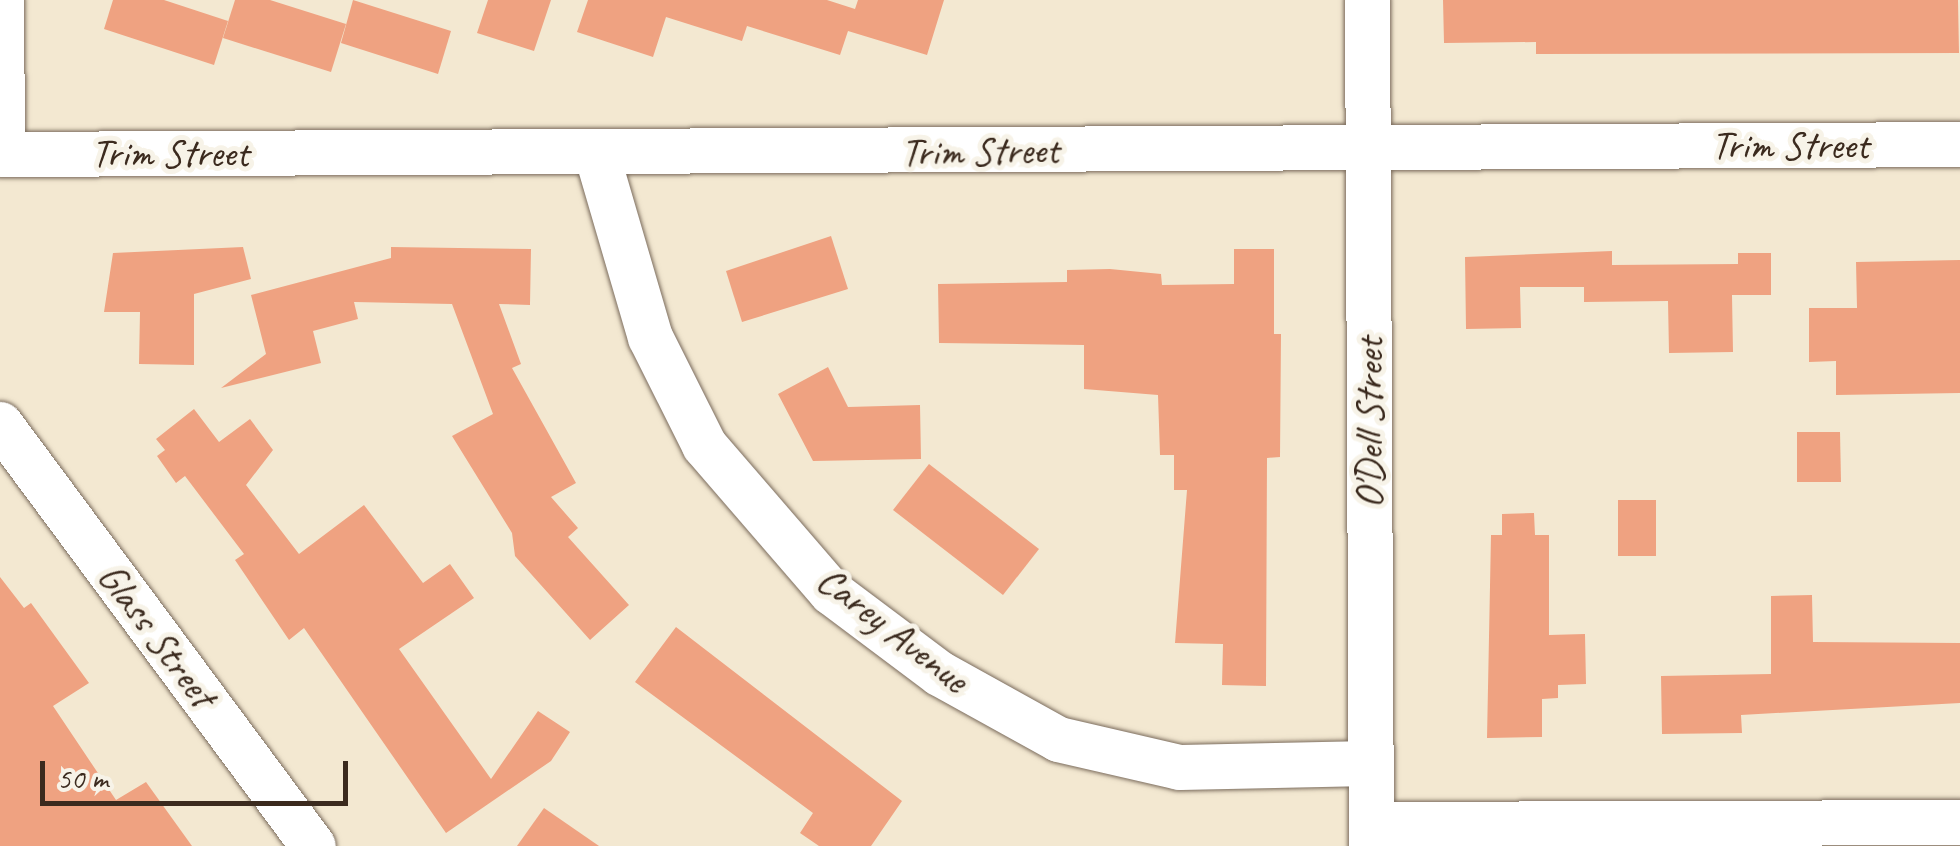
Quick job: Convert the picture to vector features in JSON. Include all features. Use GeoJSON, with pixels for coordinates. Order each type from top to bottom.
{"type":"FeatureCollection","features":[{"type":"Feature","properties":{"kind":"street"},"geometry":{"type":"LineString","coordinates":[[1,0],[1,154]]}},
{"type":"Feature","properties":{"kind":"street","name":"O'Dell Street"},"geometry":{"type":"LineString","coordinates":[[1367,0],[1371,835]]}},
{"type":"Feature","properties":{"kind":"street","name":"Trim Street"},"geometry":{"type":"LineString","coordinates":[[1,154],[597,156],[1960,144]]}},
{"type":"Feature","properties":{"kind":"street","name":"Carey Avenue"},"geometry":{"type":"LineString","coordinates":[[597,156],[650,337],[704,444],[831,592],[939,673],[1058,739],[1179,767],[1370,763]]}},
{"type":"Feature","properties":{"kind":"street","name":"Glass Street"},"geometry":{"type":"LineString","coordinates":[[0,424],[314,846]]}},
{"type":"Feature","properties":{"kind":"street"},"geometry":{"type":"LineString","coordinates":[[1371,835],[1960,822]]}},
{"type":"Feature","properties":{"kind":"building"},"geometry":{"type":"Polygon","coordinates":[[[113,0],[164,0],[228,21],[214,65],[104,29],[113,0]]]}},
{"type":"Feature","properties":{"kind":"building"},"geometry":{"type":"Polygon","coordinates":[[[235,0],[270,0],[346,24],[331,72],[223,38],[235,0]]]}},
{"type":"Feature","properties":{"kind":"building"},"geometry":{"type":"Polygon","coordinates":[[[353,0],[451,31],[438,74],[341,43],[353,0]]]}},
{"type":"Feature","properties":{"kind":"building"},"geometry":{"type":"Polygon","coordinates":[[[488,0],[551,0],[534,51],[477,33],[488,0]]]}},
{"type":"Feature","properties":{"kind":"building"},"geometry":{"type":"Polygon","coordinates":[[[588,0],[827,0],[855,9],[858,0],[944,0],[927,55],[848,31],[840,55],[747,26],[742,41],[666,17],[653,57],[577,32],[588,0]]]}},
{"type":"Feature","properties":{"kind":"building"},"geometry":{"type":"Polygon","coordinates":[[[1443,0],[1958,0],[1959,53],[1536,54],[1536,42],[1444,43],[1443,0]]]}},
{"type":"Feature","properties":{"kind":"building"},"geometry":{"type":"Polygon","coordinates":[[[831,236],[848,289],[742,322],[726,271],[831,236]]]}},
{"type":"Feature","properties":{"kind":"building"},"geometry":{"type":"Polygon","coordinates":[[[243,247],[251,279],[194,294],[194,365],[139,364],[140,312],[104,312],[113,253],[243,247]]]}},
{"type":"Feature","properties":{"kind":"building"},"geometry":{"type":"Polygon","coordinates":[[[391,247],[531,249],[530,305],[499,304],[521,364],[512,368],[576,483],[551,497],[578,528],[568,537],[629,605],[590,640],[515,556],[512,533],[452,436],[493,414],[452,304],[354,302],[358,319],[313,331],[321,363],[221,388],[266,354],[251,295],[391,258],[391,247]]]}},
{"type":"Feature","properties":{"kind":"building"},"geometry":{"type":"Polygon","coordinates":[[[1234,249],[1274,249],[1274,334],[1281,334],[1280,457],[1267,458],[1266,686],[1222,685],[1223,644],[1175,643],[1187,490],[1174,490],[1174,455],[1160,455],[1158,395],[1084,389],[1084,345],[939,343],[938,284],[1067,282],[1067,270],[1110,269],[1161,274],[1162,285],[1234,284],[1234,249]]]}},
{"type":"Feature","properties":{"kind":"building"},"geometry":{"type":"Polygon","coordinates":[[[1612,251],[1612,265],[1738,264],[1738,253],[1771,253],[1771,295],[1732,295],[1733,352],[1669,353],[1668,301],[1584,302],[1584,287],[1520,287],[1521,328],[1466,329],[1465,257],[1612,251]]]}},
{"type":"Feature","properties":{"kind":"building"},"geometry":{"type":"Polygon","coordinates":[[[1960,260],[1960,393],[1836,395],[1836,361],[1809,362],[1809,308],[1857,308],[1856,262],[1960,260]]]}},
{"type":"Feature","properties":{"kind":"building"},"geometry":{"type":"Polygon","coordinates":[[[828,367],[848,407],[920,405],[921,459],[813,461],[778,394],[828,367]]]}},
{"type":"Feature","properties":{"kind":"building"},"geometry":{"type":"Polygon","coordinates":[[[194,409],[219,442],[250,419],[273,450],[246,485],[299,554],[364,505],[423,583],[450,564],[474,598],[399,649],[491,779],[538,711],[570,732],[551,761],[446,833],[304,628],[289,640],[235,560],[244,554],[185,476],[176,483],[157,456],[165,450],[156,439],[194,409]]]}},
{"type":"Feature","properties":{"kind":"building"},"geometry":{"type":"Polygon","coordinates":[[[1797,432],[1840,432],[1841,482],[1797,482],[1797,432]]]}},
{"type":"Feature","properties":{"kind":"building"},"geometry":{"type":"Polygon","coordinates":[[[929,464],[1039,549],[1003,595],[893,510],[929,464]]]}},
{"type":"Feature","properties":{"kind":"building"},"geometry":{"type":"Polygon","coordinates":[[[1618,500],[1656,500],[1656,556],[1618,556],[1618,500]]]}},
{"type":"Feature","properties":{"kind":"building"},"geometry":{"type":"Polygon","coordinates":[[[1534,513],[1535,535],[1549,535],[1549,635],[1585,634],[1586,684],[1558,685],[1558,698],[1542,699],[1542,737],[1487,738],[1491,535],[1502,535],[1502,514],[1534,513]]]}},
{"type":"Feature","properties":{"kind":"building"},"geometry":{"type":"Polygon","coordinates":[[[0,577],[24,608],[31,603],[89,683],[53,706],[116,800],[146,782],[192,846],[0,846],[0,577]]]}},
{"type":"Feature","properties":{"kind":"building"},"geometry":{"type":"Polygon","coordinates":[[[1812,595],[1813,642],[1960,643],[1960,703],[1741,715],[1742,733],[1662,734],[1661,676],[1771,674],[1771,596],[1812,595]]]}},
{"type":"Feature","properties":{"kind":"building"},"geometry":{"type":"Polygon","coordinates":[[[676,627],[902,801],[871,846],[819,846],[800,833],[813,813],[635,682],[676,627]]]}},
{"type":"Feature","properties":{"kind":"building"},"geometry":{"type":"Polygon","coordinates":[[[544,808],[599,846],[517,846],[544,808]]]}}]}
